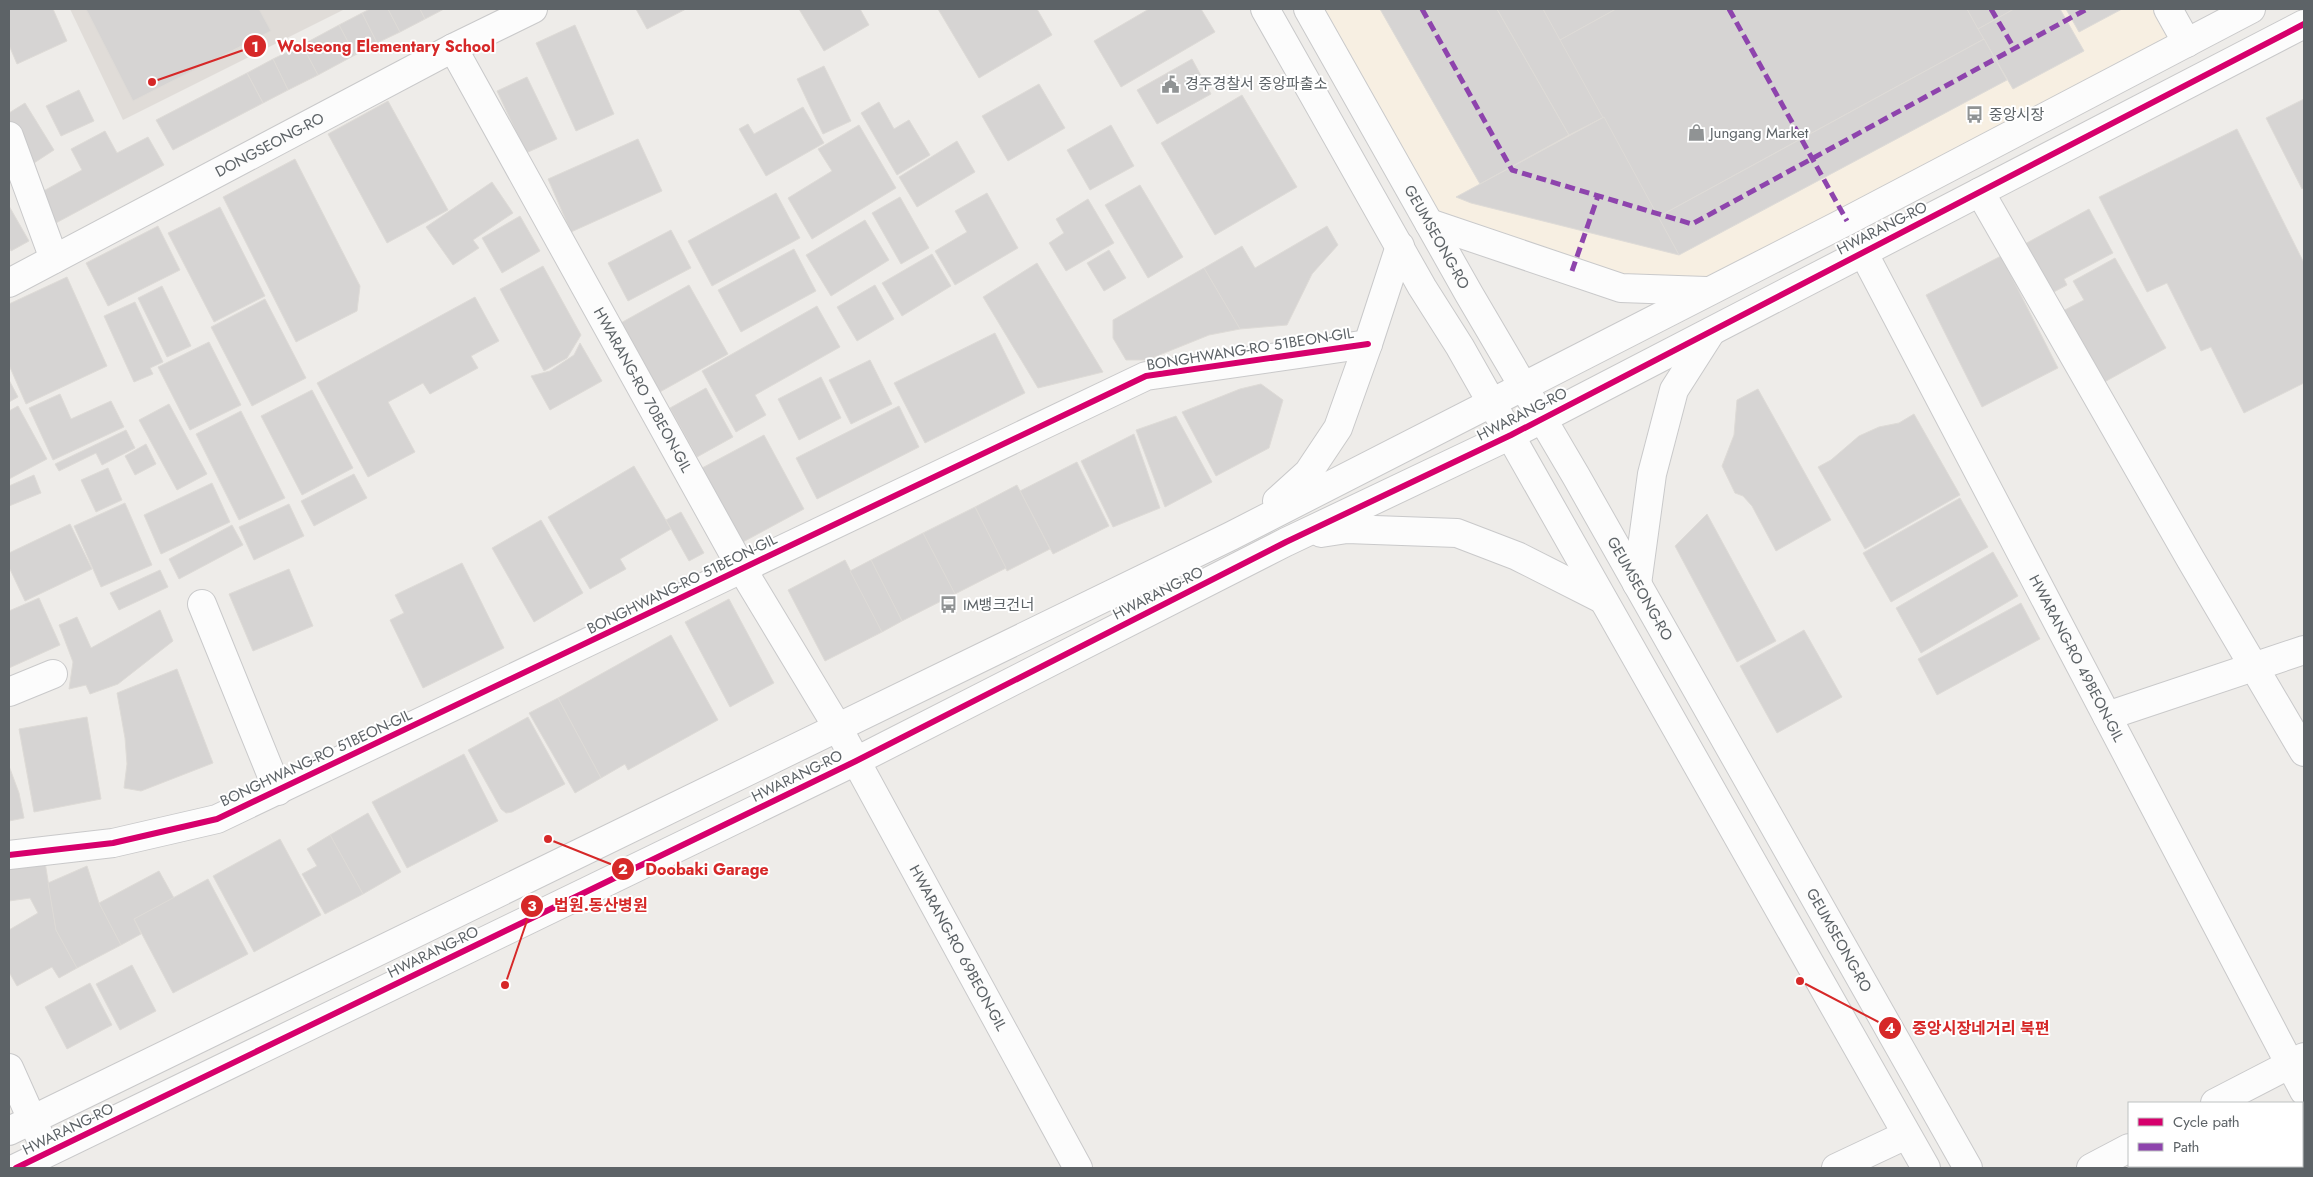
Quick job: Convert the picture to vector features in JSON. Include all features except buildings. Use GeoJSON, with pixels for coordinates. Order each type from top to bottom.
{"type":"FeatureCollection","features":[{"type":"Feature","properties":{"kind":"street","name":"DONGSEONG-RO"},"geometry":{"type":"LineString","coordinates":[[9,283],[453,48],[533,9]]}},
{"type":"Feature","properties":{"kind":"street"},"geometry":{"type":"LineString","coordinates":[[1265,9],[1511,436],[1926,1168]]}},
{"type":"Feature","properties":{"kind":"street","name":"GEUMSEONG-RO"},"geometry":{"type":"LineString","coordinates":[[1308,9],[1429,223],[1543,418],[1968,1168]]}},
{"type":"Feature","properties":{"kind":"street"},"geometry":{"type":"LineString","coordinates":[[2168,9],[2187,43]]}},
{"type":"Feature","properties":{"kind":"street","name":"HWARANG-RO"},"geometry":{"type":"LineString","coordinates":[[20,1125],[1247,528],[1710,291],[2251,9]]}},
{"type":"Feature","properties":{"kind":"street","name":"HWARANG-RO"},"geometry":{"type":"LineString","coordinates":[[16,1168],[51,1160],[856,761],[1286,542],[1511,436],[2304,24]]}},
{"type":"Feature","properties":{"kind":"street","name":"HWARANG-RO 70BEON-GIL"},"geometry":{"type":"LineString","coordinates":[[453,48],[742,569],[838,728]]}},
{"type":"Feature","properties":{"kind":"street"},"geometry":{"type":"LineString","coordinates":[[9,136],[54,259]]}},
{"type":"Feature","properties":{"kind":"street"},"geometry":{"type":"LineString","coordinates":[[1980,192],[2304,752]]}},
{"type":"Feature","properties":{"kind":"street"},"geometry":{"type":"LineString","coordinates":[[1429,223],[1621,288],[1710,291]]}},
{"type":"Feature","properties":{"kind":"street"},"geometry":{"type":"LineString","coordinates":[[1247,528],[1308,473],[1338,428],[1400,246]]}},
{"type":"Feature","properties":{"kind":"street","name":"HWARANG-RO 49BEON-GIL"},"geometry":{"type":"LineString","coordinates":[[1863,252],[2107,716],[2297,1061],[2304,1090]]}},
{"type":"Feature","properties":{"kind":"street"},"geometry":{"type":"LineString","coordinates":[[1637,584],[1652,474],[1674,390],[1712,331]]}},
{"type":"Feature","properties":{"kind":"street","name":"BONGHWANG-RO 51BEON-GIL"},"geometry":{"type":"LineString","coordinates":[[9,856],[113,843],[216,820],[1146,376],[1368,344]]}},
{"type":"Feature","properties":{"kind":"street"},"geometry":{"type":"LineString","coordinates":[[1286,542],[1309,535],[1347,529],[1457,532],[1517,556],[1602,599]]}},
{"type":"Feature","properties":{"kind":"street"},"geometry":{"type":"LineString","coordinates":[[202,604],[278,791]]}},
{"type":"Feature","properties":{"kind":"street"},"geometry":{"type":"LineString","coordinates":[[2107,716],[2304,650]]}},
{"type":"Feature","properties":{"kind":"street"},"geometry":{"type":"LineString","coordinates":[[9,692],[53,674]]}},
{"type":"Feature","properties":{"kind":"street","name":"HWARANG-RO 69BEON-GIL"},"geometry":{"type":"LineString","coordinates":[[838,728],[1078,1168]]}},
{"type":"Feature","properties":{"kind":"street"},"geometry":{"type":"LineString","coordinates":[[2217,1102],[2297,1061]]}},
{"type":"Feature","properties":{"kind":"street"},"geometry":{"type":"LineString","coordinates":[[9,1068],[20,1125],[51,1160]]}},
{"type":"Feature","properties":{"kind":"street"},"geometry":{"type":"LineString","coordinates":[[1836,1168],[1906,1135]]}},
{"type":"Feature","properties":{"kind":"street"},"geometry":{"type":"LineString","coordinates":[[1906,1135],[1954,1168]]}},
{"type":"Feature","properties":{"kind":"street"},"geometry":{"type":"LineString","coordinates":[[2091,1168],[2128,1149]]}},
{"type":"Feature","properties":{"kind":"shaded area"},"geometry":{"type":"Polygon","coordinates":[[[70,9],[345,9],[123,120],[70,9]]]}},
{"type":"Feature","properties":{"kind":"shaded area","name":"Jungang Market"},"geometry":{"type":"Polygon","coordinates":[[[1308,9],[2168,9],[2187,43],[1710,291],[1621,288],[1429,223],[1308,9]]]}},
{"type":"Feature","properties":{"kind":"marked path"},"geometry":{"type":"LineString","coordinates":[[1422,9],[1512,170],[1692,224],[2087,9]]}},
{"type":"Feature","properties":{"kind":"marked path"},"geometry":{"type":"LineString","coordinates":[[1729,9],[1847,221]]}},
{"type":"Feature","properties":{"kind":"marked path"},"geometry":{"type":"LineString","coordinates":[[1991,9],[2014,48]]}},
{"type":"Feature","properties":{"kind":"marked path"},"geometry":{"type":"LineString","coordinates":[[1572,271],[1598,196]]}},
{"type":"Feature","properties":{"kind":"cycle path"},"geometry":{"type":"LineString","coordinates":[[16,1168],[856,761],[1286,542],[1511,435],[2304,24]]}},
{"type":"Feature","properties":{"kind":"cycle path"},"geometry":{"type":"LineString","coordinates":[[9,855],[113,843],[217,819],[1146,376],[1368,344]]}},
{"type":"Feature","properties":{"kind":"place","name":"Wolseong Elementary School"},"geometry":{"type":"Point","coordinates":[152,82]}},
{"type":"Feature","properties":{"kind":"place","name":"경주경찰서 중앙파출소"},"geometry":{"type":"Point","coordinates":[1171,84]}},
{"type":"Feature","properties":{"kind":"place","name":"중앙시장"},"geometry":{"type":"Point","coordinates":[1975,115]}},
{"type":"Feature","properties":{"kind":"place","name":"Jungang Market"},"geometry":{"type":"Point","coordinates":[1696,133]}},
{"type":"Feature","properties":{"kind":"place","name":"IM뱅크건너"},"geometry":{"type":"Point","coordinates":[949,605]}},
{"type":"Feature","properties":{"kind":"place","name":"Doobaki Garage"},"geometry":{"type":"Point","coordinates":[548,839]}},
{"type":"Feature","properties":{"kind":"place","name":"중앙시장네거리 북편"},"geometry":{"type":"Point","coordinates":[1800,981]}},
{"type":"Feature","properties":{"kind":"place","name":"법원.동산병원"},"geometry":{"type":"Point","coordinates":[505,985]}}]}
